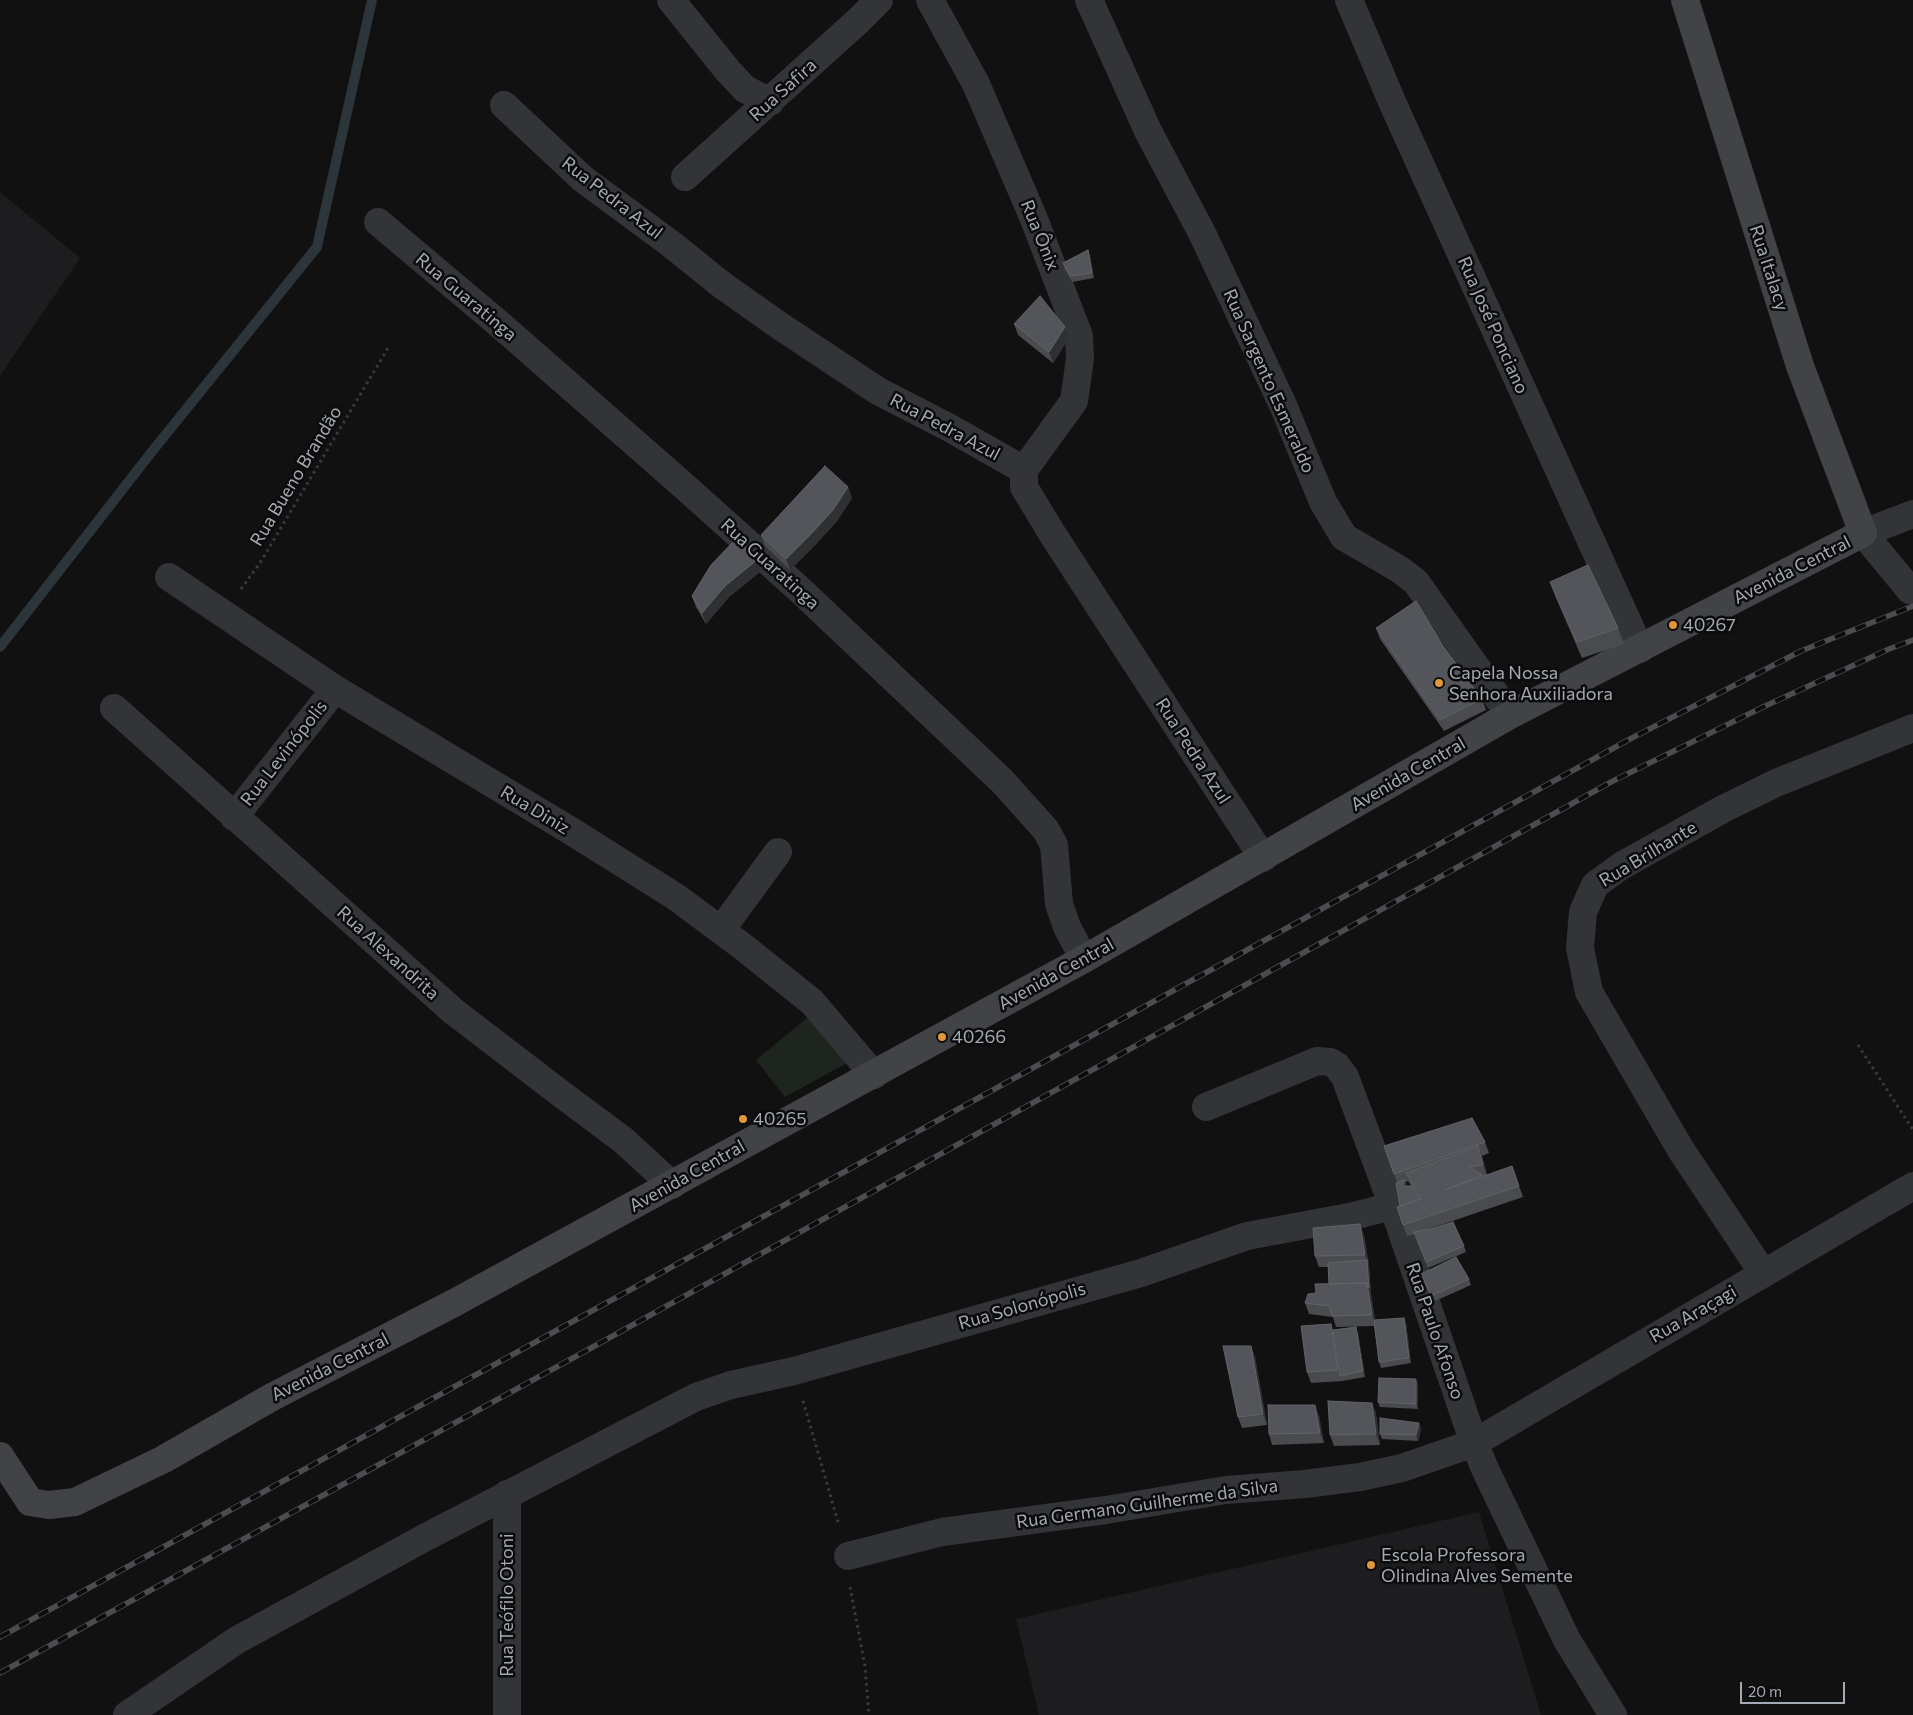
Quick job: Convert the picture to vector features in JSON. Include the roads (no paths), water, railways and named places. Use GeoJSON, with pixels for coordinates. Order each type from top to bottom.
{"type":"FeatureCollection","features":[{"type":"Feature","properties":{"kind":"street"},"geometry":{"type":"LineString","coordinates":[[671,0],[728,71],[745,89],[770,102]]}},
{"type":"Feature","properties":{"kind":"street","name":"Rua Safira"},"geometry":{"type":"LineString","coordinates":[[685,177],[770,102],[879,0]]}},
{"type":"Feature","properties":{"kind":"street","name":"Rua Ônix"},"geometry":{"type":"LineString","coordinates":[[930,0],[976,84],[1034,219],[1079,336],[1080,360],[1074,400],[1024,470]]}},
{"type":"Feature","properties":{"kind":"street","name":"Rua Sargento Esmeraldo"},"geometry":{"type":"LineString","coordinates":[[1089,0],[1148,131],[1202,233],[1283,405],[1323,502],[1344,536],[1399,569],[1416,582],[1510,715]]}},
{"type":"Feature","properties":{"kind":"street","name":"Rua José Ponciano"},"geometry":{"type":"LineString","coordinates":[[1349,0],[1393,104],[1640,648]]}},
{"type":"Feature","properties":{"kind":"street","name":"Rua Italacy"},"geometry":{"type":"LineString","coordinates":[[1685,0],[1800,366],[1863,533]]}},
{"type":"Feature","properties":{"kind":"street","name":"Rua Pedra Azul"},"geometry":{"type":"LineString","coordinates":[[504,105],[583,179],[672,244],[722,285],[780,326],[878,391],[948,427],[1024,470],[1024,487],[1052,534],[1263,858]]}},
{"type":"Feature","properties":{"kind":"street","name":"Rua Guaratinga"},"geometry":{"type":"LineString","coordinates":[[378,222],[498,323],[684,486],[800,590],[1002,781],[1046,830],[1054,845],[1059,904],[1067,927],[1084,959]]}},
{"type":"Feature","properties":{"kind":"street","name":"Avenida Central"},"geometry":{"type":"LineString","coordinates":[[0,1456],[30,1502],[49,1505],[75,1502],[164,1459],[272,1398],[454,1303],[1084,959],[1510,715],[1863,533],[1913,514]]}},
{"type":"Feature","properties":{"kind":"street"},"geometry":{"type":"LineString","coordinates":[[1863,533],[1910,590]]}},
{"type":"Feature","properties":{"kind":"street","name":"Rua Diniz"},"geometry":{"type":"LineString","coordinates":[[168,577],[335,689],[571,831],[676,897],[812,1002],[874,1075]]}},
{"type":"Feature","properties":{"kind":"street","name":"Rua Levinópolis"},"geometry":{"type":"LineString","coordinates":[[234,817],[335,689]]}},
{"type":"Feature","properties":{"kind":"street","name":"Rua Alexandrita"},"geometry":{"type":"LineString","coordinates":[[114,708],[453,1011],[623,1140],[672,1185]]}},
{"type":"Feature","properties":{"kind":"street","name":"Rua Brilhante"},"geometry":{"type":"LineString","coordinates":[[1764,1273],[1681,1150],[1589,992],[1580,948],[1583,912],[1595,885],[1630,861],[1723,809],[1776,783],[1913,728]]}},
{"type":"Feature","properties":{"kind":"street"},"geometry":{"type":"LineString","coordinates":[[721,930],[778,852]]}},
{"type":"Feature","properties":{"kind":"street","name":"Rua Paulo Afonso"},"geometry":{"type":"LineString","coordinates":[[1206,1107],[1317,1060],[1330,1062],[1337,1066],[1345,1077],[1474,1443],[1567,1640],[1613,1715]]}},
{"type":"Feature","properties":{"kind":"street","name":"Rua Araçagi"},"geometry":{"type":"LineString","coordinates":[[1474,1443],[1913,1186]]}},
{"type":"Feature","properties":{"kind":"street","name":"Rua Solonópolis"},"geometry":{"type":"LineString","coordinates":[[507,1494],[696,1397],[731,1385],[794,1371],[1141,1273],[1247,1236],[1349,1217],[1392,1206]]}},
{"type":"Feature","properties":{"kind":"street","name":"Rua Germano Guilherme da Silva"},"geometry":{"type":"LineString","coordinates":[[848,1556],[942,1532],[1106,1510],[1226,1490],[1305,1484],[1360,1477],[1402,1468],[1474,1443]]}},
{"type":"Feature","properties":{"kind":"street"},"geometry":{"type":"LineString","coordinates":[[126,1715],[237,1640],[507,1494]]}},
{"type":"Feature","properties":{"kind":"street","name":"Rua Teófilo Otoni"},"geometry":{"type":"LineString","coordinates":[[507,1494],[508,1715]]}},
{"type":"Feature","properties":{"kind":"waterway"},"geometry":{"type":"LineString","coordinates":[[0,647],[150,454],[317,247],[372,0]]}},
{"type":"Feature","properties":{"kind":"railway"},"geometry":{"type":"LineString","coordinates":[[0,1637],[1630,739],[1801,651],[1913,606]]}},
{"type":"Feature","properties":{"kind":"railway"},"geometry":{"type":"LineString","coordinates":[[0,1673],[582,1353],[1611,782],[1763,707],[1889,649],[1913,640]]}},
{"type":"Feature","properties":{"kind":"place","name":"40267"},"geometry":{"type":"Point","coordinates":[1673,625]}},
{"type":"Feature","properties":{"kind":"place","name":"Capela Nossa Senhora Auxiliadora"},"geometry":{"type":"Point","coordinates":[1439,683]}},
{"type":"Feature","properties":{"kind":"place","name":"40266"},"geometry":{"type":"Point","coordinates":[942,1037]}},
{"type":"Feature","properties":{"kind":"place","name":"40265"},"geometry":{"type":"Point","coordinates":[743,1119]}},
{"type":"Feature","properties":{"kind":"place","name":"Escola Professora Olindina Alves Semente"},"geometry":{"type":"Point","coordinates":[1371,1565]}}]}
